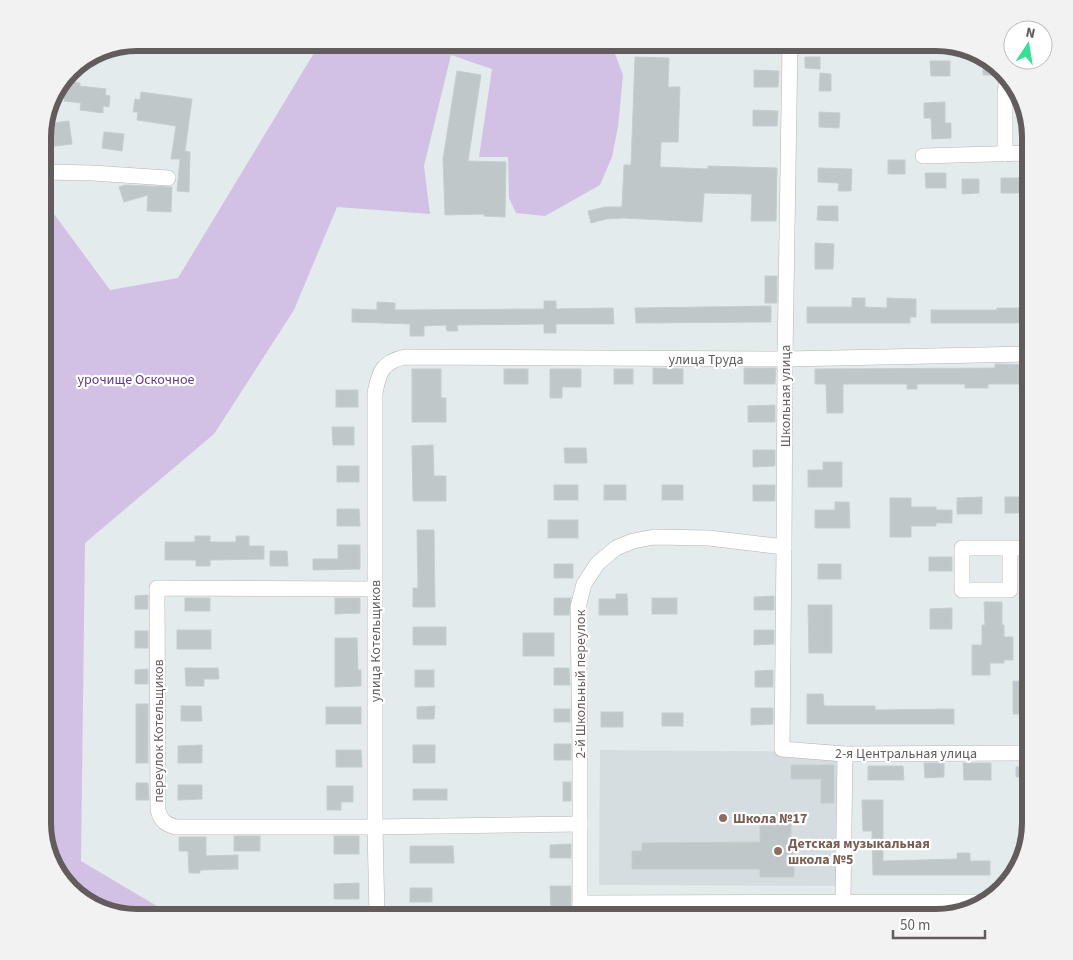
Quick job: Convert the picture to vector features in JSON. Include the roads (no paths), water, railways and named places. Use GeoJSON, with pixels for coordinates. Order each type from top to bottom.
{"type":"FeatureCollection","features":[{"type":"Feature","properties":{"kind":"street","name":"Школьная улица"},"geometry":{"type":"LineString","coordinates":[[782,749],[784,359],[790,51]]}},
{"type":"Feature","properties":{"kind":"street"},"geometry":{"type":"LineString","coordinates":[[1005,154],[1006,87]]}},
{"type":"Feature","properties":{"kind":"street"},"geometry":{"type":"LineString","coordinates":[[923,156],[1022,153]]}},
{"type":"Feature","properties":{"kind":"street"},"geometry":{"type":"LineString","coordinates":[[51,172],[168,178]]}},
{"type":"Feature","properties":{"kind":"street","name":"улица Труда"},"geometry":{"type":"LineString","coordinates":[[384,367],[393,359],[405,357],[784,359],[1022,354]]}},
{"type":"Feature","properties":{"kind":"street","name":"улица Котельщиков"},"geometry":{"type":"LineString","coordinates":[[377,909],[375,827],[375,393],[378,377],[384,367]]}},
{"type":"Feature","properties":{"kind":"street","name":"2-й Школьный переулок"},"geometry":{"type":"LineString","coordinates":[[580,909],[578,607],[584,584],[597,564],[616,548],[633,540],[654,537],[709,538],[784,548]]}},
{"type":"Feature","properties":{"kind":"street"},"geometry":{"type":"LineString","coordinates":[[1010,548],[1022,548]]}},
{"type":"Feature","properties":{"kind":"street","name":"переулок Котельщиков"},"geometry":{"type":"LineString","coordinates":[[375,589],[157,588],[158,810],[160,818],[165,824],[176,827],[580,824]]}},
{"type":"Feature","properties":{"kind":"street","name":"2-я Центральная улица"},"geometry":{"type":"LineString","coordinates":[[782,749],[845,754],[1022,753]]}},
{"type":"Feature","properties":{"kind":"street"},"geometry":{"type":"LineString","coordinates":[[843,902],[845,754]]}},
{"type":"Feature","properties":{"kind":"street"},"geometry":{"type":"LineString","coordinates":[[795,909],[843,902],[947,908]]}},
{"type":"Feature","properties":{"kind":"place","name":"Школа №17"},"geometry":{"type":"Point","coordinates":[723,818]}},
{"type":"Feature","properties":{"kind":"place","name":"Детская музыкальная школа №5"},"geometry":{"type":"Point","coordinates":[778,851]}},
{"type":"Feature","properties":{"kind":"park label","name":"урочище Оскочное"},"geometry":{"type":"Point","coordinates":[136,379]}}]}
